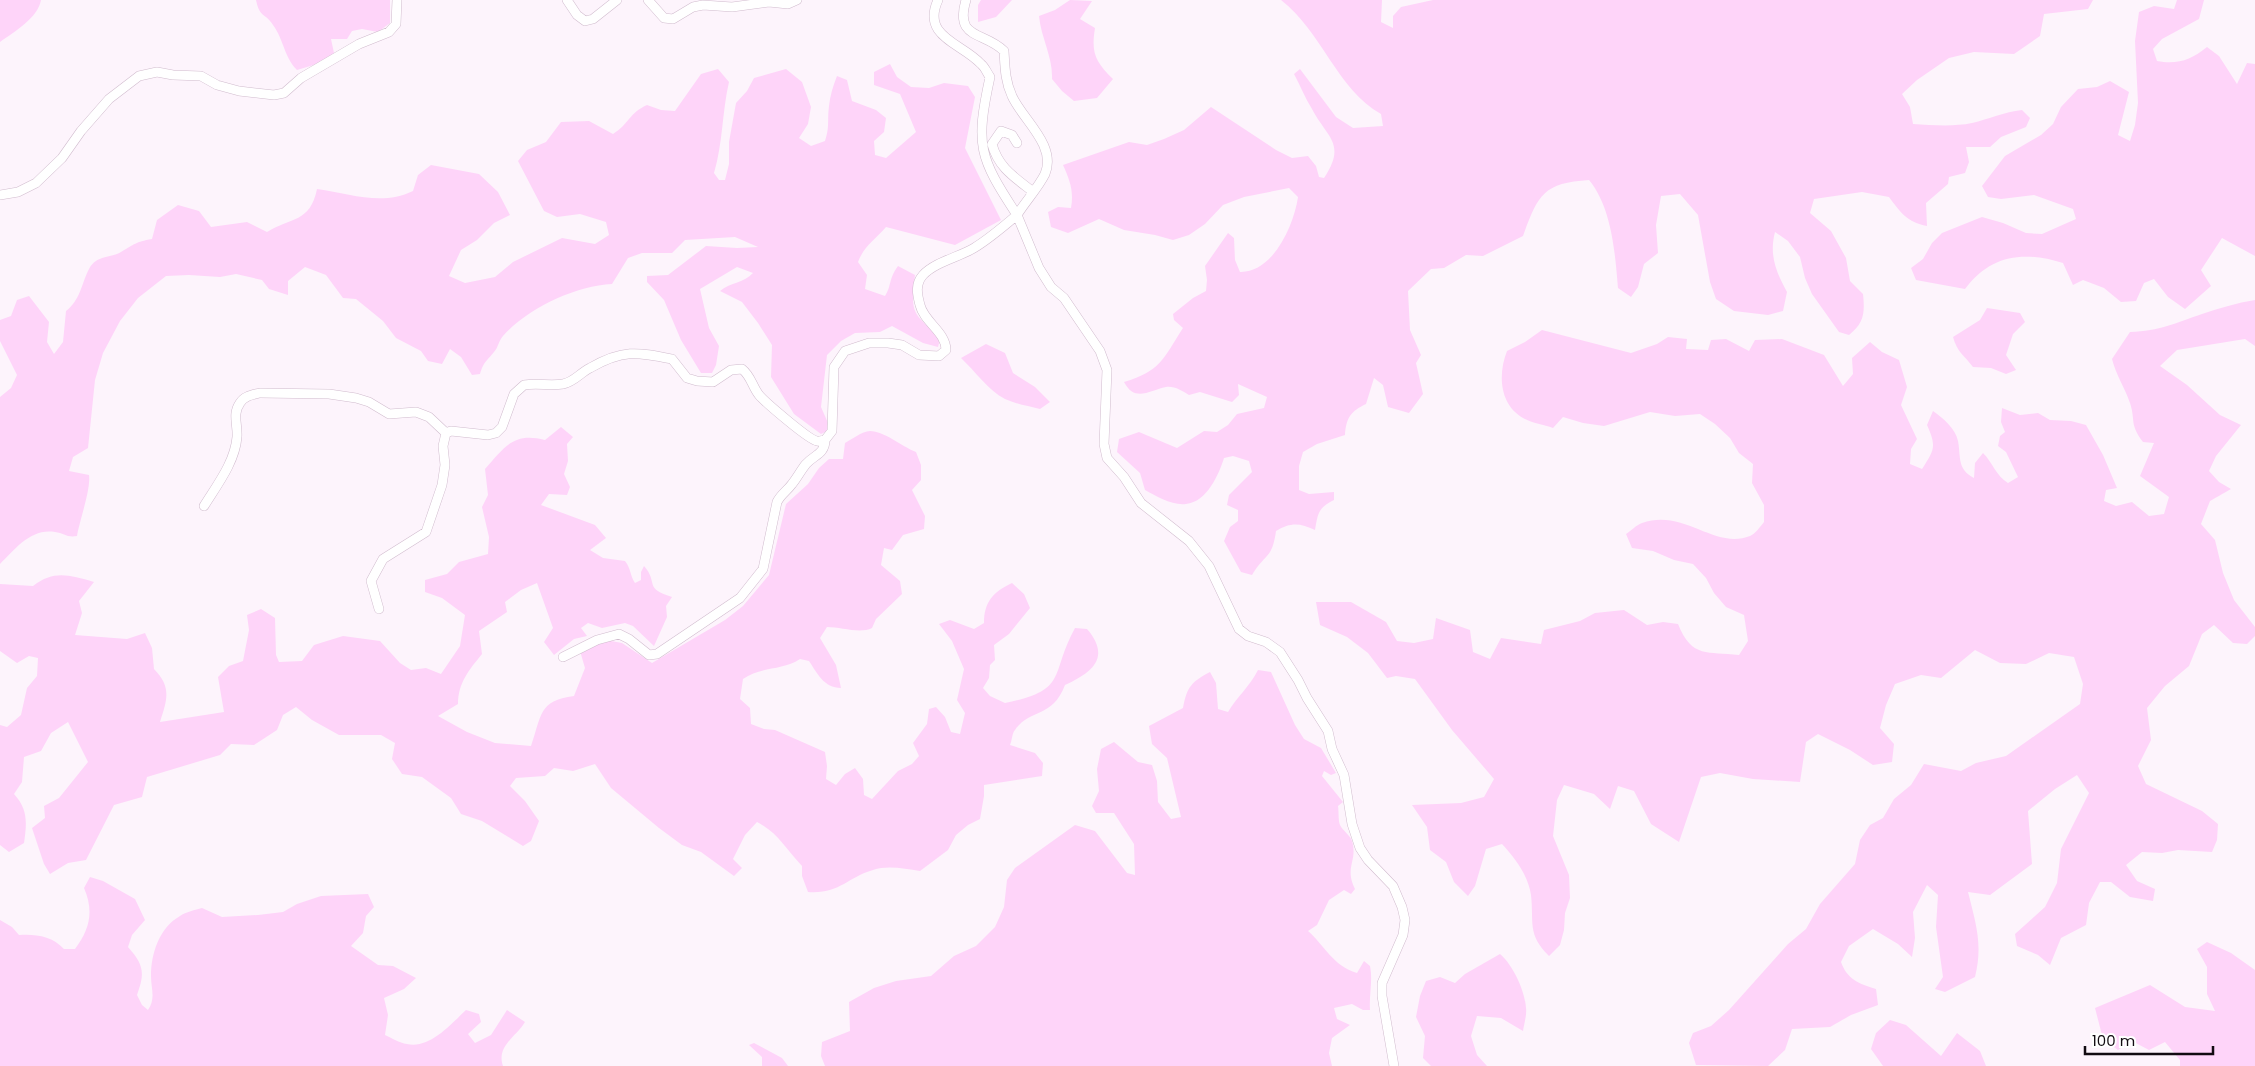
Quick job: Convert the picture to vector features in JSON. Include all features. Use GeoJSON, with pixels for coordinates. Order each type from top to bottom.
{"type":"FeatureCollection","features":[{"type":"Feature","properties":{"kind":"street"},"geometry":{"type":"LineString","coordinates":[[0,195],[18,192],[36,183],[62,158],[81,131],[109,99],[139,76],[157,72],[173,75],[201,76],[217,85],[239,91],[274,95],[284,93],[301,78],[358,44],[389,32],[396,24],[397,0]]}},
{"type":"Feature","properties":{"kind":"street"},"geometry":{"type":"LineString","coordinates":[[567,0],[576,15],[585,21],[593,19],[617,0]]}},
{"type":"Feature","properties":{"kind":"street"},"geometry":{"type":"LineString","coordinates":[[648,0],[664,18],[673,19],[693,7],[703,5],[732,7],[769,2],[788,4],[797,0]]}},
{"type":"Feature","properties":{"kind":"street"},"geometry":{"type":"LineString","coordinates":[[938,0],[932,13],[935,26],[945,37],[982,64],[990,77],[981,116],[981,149],[990,175],[1016,215],[1039,268],[1051,287],[1064,298],[1100,351],[1107,370],[1104,444],[1107,458],[1124,477],[1141,502],[1188,541],[1209,566],[1239,629],[1280,652],[1328,731],[1332,749],[1344,775],[1352,824],[1360,848],[1368,860],[1393,886],[1405,920],[1404,935],[1382,983],[1382,996],[1394,1066]]}},
{"type":"Feature","properties":{"kind":"street"},"geometry":{"type":"LineString","coordinates":[[446,433],[451,431],[488,435],[496,433],[502,428],[514,394],[524,385],[563,384],[576,379],[589,368],[623,354],[636,352],[672,359],[687,378],[697,380],[713,382],[731,370],[742,369],[748,374],[760,397],[771,407],[808,437],[816,441],[824,440],[832,431],[834,367],[845,351],[869,343],[902,345],[918,355],[939,356],[946,350],[946,344],[927,321],[920,307],[918,284],[923,275],[975,247],[1016,215],[1045,173],[1046,160],[1043,140],[1012,97],[1006,80],[1004,51],[994,41],[976,37],[967,30],[962,17],[966,0]]}},
{"type":"Feature","properties":{"kind":"street"},"geometry":{"type":"LineString","coordinates":[[1017,143],[1012,135],[1001,131],[992,144],[1001,166],[1032,191]]}},
{"type":"Feature","properties":{"kind":"street"},"geometry":{"type":"LineString","coordinates":[[204,506],[222,479],[230,460],[237,436],[235,424],[236,411],[244,398],[249,396],[260,393],[329,394],[356,398],[369,402],[389,414],[416,412],[428,417],[446,433]]}},
{"type":"Feature","properties":{"kind":"street"},"geometry":{"type":"LineString","coordinates":[[379,609],[371,581],[383,559],[426,532],[433,518],[442,485],[445,465],[443,446],[446,433]]}},
{"type":"Feature","properties":{"kind":"street"},"geometry":{"type":"LineString","coordinates":[[563,657],[597,640],[619,634],[630,639],[649,654],[656,654],[740,598],[763,569],[777,502],[782,493],[791,486],[804,465],[820,454],[824,447],[824,440]]}},
{"type":"Feature","properties":{"kind":"shaded area"},"geometry":{"type":"Polygon","coordinates":[[[0,0],[41,0],[39,7],[30,19],[0,42],[0,0]]]}},
{"type":"Feature","properties":{"kind":"shaded area"},"geometry":{"type":"Polygon","coordinates":[[[256,0],[390,0],[390,23],[378,32],[362,29],[352,31],[347,39],[331,39],[334,53],[317,64],[297,70],[289,60],[277,31],[259,10],[256,0]]]}},
{"type":"Feature","properties":{"kind":"shaded area"},"geometry":{"type":"Polygon","coordinates":[[[981,0],[1012,0],[996,17],[978,22],[978,5],[981,0]]]}},
{"type":"Feature","properties":{"kind":"shaded area"},"geometry":{"type":"Polygon","coordinates":[[[1070,0],[1092,1],[1080,19],[1095,28],[1094,50],[1098,62],[1113,79],[1097,98],[1074,101],[1052,79],[1051,63],[1039,16],[1055,10],[1070,0]]]}},
{"type":"Feature","properties":{"kind":"shaded area"},"geometry":{"type":"Polygon","coordinates":[[[1281,0],[1382,0],[1381,22],[1393,28],[1393,16],[1401,7],[1433,0],[2093,0],[2088,9],[2044,14],[2040,36],[2014,54],[1974,52],[1949,58],[1917,80],[1902,94],[1910,107],[1913,124],[1965,124],[2022,110],[2030,118],[2026,127],[2001,137],[1990,147],[1966,147],[1969,162],[1965,173],[1949,177],[1948,184],[1926,203],[1927,226],[1914,222],[1905,216],[1889,197],[1862,192],[1814,199],[1810,213],[1831,231],[1846,258],[1850,281],[1863,294],[1864,307],[1861,322],[1849,335],[1839,332],[1812,294],[1805,278],[1800,257],[1788,241],[1775,232],[1773,256],[1787,292],[1783,311],[1768,315],[1734,311],[1716,299],[1710,282],[1698,215],[1680,194],[1661,196],[1656,225],[1658,253],[1644,264],[1638,287],[1631,297],[1618,288],[1611,231],[1603,204],[1589,180],[1561,184],[1544,194],[1533,210],[1523,236],[1483,256],[1466,255],[1444,268],[1431,269],[1408,291],[1410,330],[1421,355],[1416,363],[1423,394],[1409,413],[1388,407],[1383,385],[1374,378],[1366,404],[1350,416],[1345,435],[1317,444],[1303,452],[1299,466],[1299,490],[1309,494],[1334,492],[1334,500],[1320,512],[1315,530],[1295,524],[1276,531],[1270,552],[1252,575],[1241,572],[1224,541],[1230,527],[1238,521],[1238,510],[1227,505],[1229,495],[1252,472],[1249,461],[1233,456],[1224,458],[1219,472],[1206,493],[1193,502],[1176,504],[1145,490],[1140,473],[1117,452],[1119,439],[1139,432],[1177,448],[1204,431],[1217,432],[1228,425],[1237,414],[1264,408],[1267,397],[1238,384],[1239,395],[1232,402],[1200,392],[1189,395],[1172,387],[1138,394],[1128,388],[1124,382],[1154,368],[1165,356],[1183,328],[1174,320],[1173,314],[1193,298],[1206,291],[1205,266],[1228,233],[1234,238],[1235,260],[1240,272],[1252,270],[1262,265],[1272,256],[1287,233],[1298,197],[1289,188],[1244,197],[1223,205],[1205,224],[1189,235],[1173,240],[1124,230],[1099,219],[1068,233],[1051,227],[1048,212],[1058,207],[1071,208],[1071,186],[1063,165],[1129,142],[1147,145],[1164,139],[1184,130],[1211,107],[1276,150],[1292,158],[1308,156],[1316,166],[1319,177],[1324,178],[1334,157],[1334,148],[1332,141],[1309,105],[1294,74],[1300,69],[1336,117],[1353,128],[1383,126],[1381,114],[1353,90],[1308,28],[1281,0]]]}},
{"type":"Feature","properties":{"kind":"shaded area"},"geometry":{"type":"Polygon","coordinates":[[[2177,0],[2204,0],[2199,19],[2162,39],[2153,49],[2157,61],[2177,62],[2195,55],[2207,47],[2219,56],[2237,84],[2247,63],[2255,64],[2255,256],[2222,238],[2201,270],[2211,286],[2185,309],[2168,297],[2154,279],[2144,283],[2136,301],[2121,302],[2104,288],[2083,280],[2073,285],[2063,263],[2035,257],[2009,258],[1997,262],[1975,277],[1965,289],[1916,280],[1911,268],[1923,259],[1932,243],[1942,233],[1982,217],[2003,223],[2026,233],[2042,234],[2076,219],[2073,209],[2034,195],[2001,199],[1988,197],[1982,186],[2005,156],[2041,135],[2053,124],[2061,107],[2078,89],[2097,87],[2110,81],[2129,92],[2118,135],[2130,141],[2135,125],[2138,103],[2135,41],[2139,12],[2154,6],[2174,9],[2177,0]]]}},
{"type":"Feature","properties":{"kind":"shaded area"},"geometry":{"type":"Polygon","coordinates":[[[890,64],[897,77],[911,87],[929,88],[944,83],[968,86],[975,97],[965,148],[1001,220],[955,245],[886,227],[867,247],[858,262],[867,275],[865,289],[885,296],[898,266],[915,275],[913,298],[916,312],[940,339],[938,347],[923,343],[892,326],[880,332],[855,333],[841,341],[827,355],[821,407],[828,423],[827,431],[821,434],[794,414],[771,377],[772,345],[742,302],[720,291],[746,279],[753,273],[737,267],[700,289],[709,328],[719,346],[716,365],[712,373],[701,373],[681,340],[664,300],[647,282],[647,276],[668,275],[706,246],[758,247],[735,237],[685,240],[672,253],[642,253],[628,258],[612,284],[583,289],[568,294],[525,316],[502,338],[484,364],[480,374],[472,375],[461,357],[450,349],[442,364],[428,361],[421,351],[396,338],[383,321],[356,299],[343,298],[326,275],[305,267],[288,281],[288,295],[269,289],[262,280],[236,274],[220,277],[166,276],[138,298],[120,321],[103,353],[95,380],[88,448],[73,457],[69,471],[89,475],[87,496],[77,536],[55,532],[38,533],[24,541],[0,564],[0,397],[11,388],[17,375],[0,341],[0,320],[11,316],[17,300],[29,296],[49,322],[47,342],[54,354],[63,342],[66,311],[77,297],[91,266],[99,259],[116,254],[138,242],[152,239],[157,220],[178,205],[199,211],[211,227],[247,222],[267,232],[304,214],[310,208],[317,189],[366,198],[390,198],[413,191],[418,175],[431,165],[479,174],[498,192],[510,215],[494,223],[477,240],[461,250],[449,276],[465,283],[495,277],[513,262],[562,238],[595,244],[609,235],[606,222],[580,214],[557,217],[544,211],[518,161],[527,150],[546,142],[561,122],[589,121],[613,134],[636,112],[647,105],[661,110],[675,111],[701,74],[718,69],[729,82],[714,173],[719,180],[725,180],[729,164],[729,142],[736,103],[747,91],[754,78],[786,69],[802,82],[811,107],[808,124],[799,138],[811,146],[825,141],[830,98],[837,76],[847,80],[852,101],[876,110],[886,118],[884,132],[874,141],[875,155],[886,158],[916,132],[900,94],[874,85],[874,72],[890,64]]]}},
{"type":"Feature","properties":{"kind":"shaded area"},"geometry":{"type":"Polygon","coordinates":[[[2255,300],[2255,346],[2245,339],[2177,350],[2160,366],[2187,385],[2220,415],[2241,425],[2216,456],[2209,471],[2219,482],[2231,489],[2210,501],[2201,524],[2215,540],[2223,573],[2234,600],[2255,627],[2255,636],[2247,644],[2233,643],[2214,625],[2202,634],[2189,666],[2165,686],[2147,708],[2151,740],[2138,766],[2146,784],[2202,811],[2218,824],[2217,840],[2212,852],[2178,850],[2162,853],[2142,852],[2126,865],[2137,881],[2155,889],[2153,901],[2130,897],[2111,882],[2100,882],[2089,903],[2086,925],[2061,938],[2050,965],[2038,955],[2017,946],[2015,934],[2045,907],[2057,883],[2061,849],[2089,793],[2077,775],[2055,789],[2028,811],[2032,864],[1990,895],[1968,892],[1976,925],[1978,944],[1975,977],[1945,992],[1935,989],[1943,977],[1936,927],[1938,895],[1927,885],[1913,912],[1915,938],[1912,957],[1898,944],[1873,929],[1849,946],[1841,962],[1850,977],[1876,989],[1878,1005],[1851,1015],[1830,1027],[1792,1029],[1785,1050],[1768,1066],[1696,1065],[1689,1043],[1693,1033],[1711,1026],[1729,1010],[1788,944],[1806,929],[1820,904],[1855,864],[1860,840],[1870,825],[1883,818],[1894,799],[1911,785],[1924,764],[1961,771],[1976,763],[2006,756],[2080,704],[2083,684],[2074,657],[2049,653],[2026,664],[2000,663],[1975,650],[1941,678],[1921,675],[1895,684],[1886,705],[1880,728],[1894,744],[1892,762],[1873,765],[1850,750],[1818,734],[1806,742],[1800,782],[1753,779],[1720,773],[1701,777],[1679,842],[1651,824],[1634,791],[1618,786],[1610,809],[1594,794],[1564,785],[1557,800],[1553,836],[1569,875],[1570,898],[1565,913],[1564,930],[1560,945],[1549,956],[1534,934],[1531,895],[1527,881],[1516,861],[1502,844],[1486,849],[1475,886],[1468,896],[1454,882],[1446,862],[1430,850],[1427,827],[1412,805],[1461,803],[1484,797],[1494,779],[1452,730],[1415,679],[1396,676],[1387,678],[1368,653],[1347,637],[1320,625],[1316,602],[1351,602],[1386,622],[1397,641],[1414,643],[1433,639],[1436,618],[1470,630],[1473,652],[1490,659],[1501,638],[1541,644],[1544,630],[1580,621],[1595,613],[1624,610],[1647,625],[1663,622],[1678,624],[1689,643],[1695,648],[1710,653],[1739,655],[1748,641],[1744,615],[1726,607],[1714,593],[1706,578],[1693,564],[1674,560],[1653,551],[1632,548],[1626,534],[1642,523],[1657,520],[1685,524],[1724,538],[1737,539],[1752,535],[1764,522],[1764,505],[1752,483],[1753,464],[1739,453],[1730,438],[1715,424],[1700,414],[1675,416],[1650,412],[1604,426],[1583,423],[1563,417],[1553,428],[1526,420],[1515,412],[1505,397],[1502,369],[1507,351],[1525,342],[1542,330],[1631,353],[1657,344],[1668,337],[1687,339],[1686,349],[1708,350],[1711,340],[1726,339],[1749,351],[1755,340],[1782,339],[1824,355],[1843,386],[1853,374],[1852,358],[1870,342],[1882,352],[1899,360],[1907,387],[1901,405],[1917,439],[1911,449],[1910,464],[1922,469],[1931,453],[1933,444],[1927,425],[1933,411],[1952,428],[1958,441],[1962,467],[1969,475],[1974,478],[1975,463],[1983,453],[2000,477],[2008,483],[2018,477],[2006,452],[1998,446],[2000,436],[2005,432],[2001,422],[2002,408],[2020,415],[2038,413],[2050,420],[2071,421],[2086,425],[2103,455],[2117,488],[2106,490],[2104,501],[2116,506],[2132,502],[2149,516],[2164,514],[2169,497],[2140,476],[2154,443],[2143,442],[2136,431],[2130,403],[2112,359],[2130,332],[2159,328],[2221,308],[2255,300]]]}},
{"type":"Feature","properties":{"kind":"shaded area"},"geometry":{"type":"Polygon","coordinates":[[[1987,308],[2020,313],[2025,322],[2013,334],[2006,355],[2016,370],[2006,374],[1991,368],[1973,367],[1959,350],[1953,337],[1980,320],[1987,308]]]}},
{"type":"Feature","properties":{"kind":"shaded area"},"geometry":{"type":"Polygon","coordinates":[[[986,344],[1005,353],[1013,373],[1035,387],[1050,402],[1040,409],[1009,401],[993,391],[961,358],[986,344]]]}},
{"type":"Feature","properties":{"kind":"shaded area"},"geometry":{"type":"Polygon","coordinates":[[[561,427],[573,437],[567,444],[568,461],[564,474],[570,487],[567,495],[549,494],[541,505],[595,525],[606,538],[590,550],[603,558],[625,561],[635,583],[641,580],[641,572],[644,566],[651,577],[654,588],[672,597],[666,606],[667,617],[654,646],[633,626],[625,623],[602,628],[588,623],[581,628],[587,636],[574,639],[554,655],[544,642],[553,628],[537,583],[521,590],[505,602],[507,612],[479,631],[482,654],[462,683],[458,704],[438,716],[467,732],[495,743],[531,746],[540,718],[547,706],[562,698],[574,696],[585,668],[580,651],[606,640],[622,643],[652,663],[725,620],[743,606],[769,575],[786,504],[808,484],[819,468],[829,459],[843,459],[845,443],[860,434],[870,431],[887,436],[916,452],[921,465],[921,480],[912,490],[925,516],[924,529],[903,535],[892,550],[884,548],[881,565],[900,581],[902,594],[876,619],[872,628],[856,630],[827,627],[820,638],[836,665],[841,688],[826,683],[809,661],[800,659],[793,663],[757,672],[743,679],[740,699],[750,708],[751,724],[764,729],[775,730],[825,752],[826,779],[836,785],[845,774],[855,768],[863,779],[864,795],[872,799],[898,771],[912,764],[919,756],[913,743],[927,724],[929,709],[936,707],[945,717],[951,732],[960,734],[965,713],[957,700],[964,669],[952,641],[939,624],[950,620],[974,629],[984,623],[988,603],[995,594],[1012,583],[1024,594],[1030,608],[1009,634],[994,645],[995,660],[990,665],[989,678],[983,688],[990,696],[1005,703],[1039,693],[1048,686],[1054,679],[1075,628],[1087,629],[1098,648],[1098,656],[1090,670],[1065,685],[1054,703],[1027,718],[1013,733],[1010,745],[1035,753],[1043,763],[1042,776],[984,785],[980,819],[968,825],[956,835],[948,850],[920,871],[896,868],[879,869],[864,873],[828,891],[808,892],[802,876],[802,866],[776,836],[764,826],[757,822],[745,835],[733,859],[742,868],[734,876],[701,852],[682,845],[659,828],[611,788],[595,764],[573,771],[554,768],[545,776],[516,778],[510,786],[525,801],[539,821],[531,841],[523,846],[482,821],[461,814],[451,798],[422,777],[402,774],[392,759],[395,743],[381,735],[339,735],[312,720],[296,707],[283,715],[277,730],[254,745],[231,744],[220,755],[147,777],[142,797],[114,805],[86,860],[68,863],[50,874],[44,864],[32,828],[45,818],[44,806],[59,798],[88,762],[68,722],[51,733],[41,751],[24,757],[22,782],[14,794],[24,811],[26,829],[24,843],[9,852],[0,845],[0,725],[7,727],[21,715],[27,688],[37,676],[38,658],[29,656],[17,663],[0,651],[0,584],[33,586],[48,578],[62,575],[94,582],[79,601],[82,613],[75,635],[127,639],[145,633],[152,648],[154,669],[164,682],[166,688],[165,707],[160,722],[224,712],[218,677],[229,666],[243,661],[249,630],[247,615],[261,609],[275,618],[276,655],[279,662],[302,661],[314,645],[343,636],[380,641],[400,663],[411,670],[426,668],[441,674],[460,646],[465,615],[442,598],[425,592],[425,580],[447,574],[459,562],[488,554],[489,537],[482,507],[488,495],[485,469],[510,443],[525,438],[545,440],[561,427]]]}},
{"type":"Feature","properties":{"kind":"shaded area"},"geometry":{"type":"Polygon","coordinates":[[[1258,670],[1271,672],[1295,725],[1304,739],[1321,748],[1336,773],[1331,775],[1324,771],[1322,776],[1343,802],[1338,806],[1339,823],[1352,841],[1351,875],[1355,889],[1351,894],[1344,890],[1329,900],[1317,925],[1308,931],[1335,961],[1349,970],[1357,973],[1364,961],[1370,966],[1370,1010],[1363,1010],[1352,1004],[1334,1008],[1337,1019],[1350,1025],[1332,1038],[1329,1053],[1332,1066],[825,1066],[821,1056],[822,1042],[850,1031],[849,1002],[874,988],[896,981],[931,976],[954,956],[976,946],[995,927],[1004,907],[1007,880],[1015,868],[1075,825],[1095,831],[1127,873],[1135,875],[1134,844],[1114,813],[1096,813],[1092,806],[1099,791],[1097,769],[1101,749],[1114,742],[1138,762],[1152,765],[1157,781],[1158,802],[1171,819],[1181,817],[1167,758],[1152,744],[1149,726],[1183,708],[1188,690],[1194,682],[1210,672],[1216,683],[1218,709],[1228,712],[1258,670]]]}},
{"type":"Feature","properties":{"kind":"shaded area"},"geometry":{"type":"Polygon","coordinates":[[[90,877],[103,881],[135,899],[145,920],[132,935],[128,947],[142,969],[137,995],[142,1005],[148,1010],[152,997],[151,968],[158,942],[167,927],[182,915],[202,908],[222,917],[258,915],[283,912],[297,904],[321,896],[368,894],[374,907],[366,916],[363,933],[351,946],[378,965],[393,966],[416,978],[404,989],[384,998],[388,1015],[385,1035],[398,1042],[416,1045],[424,1043],[440,1034],[466,1010],[479,1014],[481,1022],[468,1034],[475,1043],[491,1035],[507,1010],[525,1022],[508,1042],[502,1053],[503,1066],[0,1066],[0,920],[12,927],[19,935],[43,937],[54,941],[64,949],[75,949],[84,934],[89,920],[89,904],[84,888],[90,877]]]}},
{"type":"Feature","properties":{"kind":"shaded area"},"geometry":{"type":"Polygon","coordinates":[[[2207,942],[2231,953],[2255,970],[2255,1066],[2180,1066],[2180,1060],[2165,1042],[2149,1050],[2132,1041],[2118,1050],[2103,1039],[2095,1008],[2150,985],[2185,1007],[2215,1011],[2207,994],[2207,967],[2197,949],[2207,942]]]}},
{"type":"Feature","properties":{"kind":"shaded area"},"geometry":{"type":"Polygon","coordinates":[[[1500,954],[1514,971],[1523,994],[1526,1017],[1523,1031],[1501,1018],[1477,1016],[1471,1036],[1477,1055],[1487,1066],[1431,1066],[1423,1058],[1425,1036],[1416,1017],[1420,996],[1426,981],[1440,977],[1455,983],[1465,974],[1500,954]]]}},
{"type":"Feature","properties":{"kind":"shaded area"},"geometry":{"type":"Polygon","coordinates":[[[1890,1020],[1906,1025],[1941,1056],[1957,1033],[1980,1051],[1986,1066],[1883,1066],[1871,1049],[1876,1033],[1890,1020]]]}},
{"type":"Feature","properties":{"kind":"shaded area"},"geometry":{"type":"Polygon","coordinates":[[[754,1043],[782,1058],[788,1066],[762,1066],[762,1057],[749,1045],[754,1043]]]}}]}
